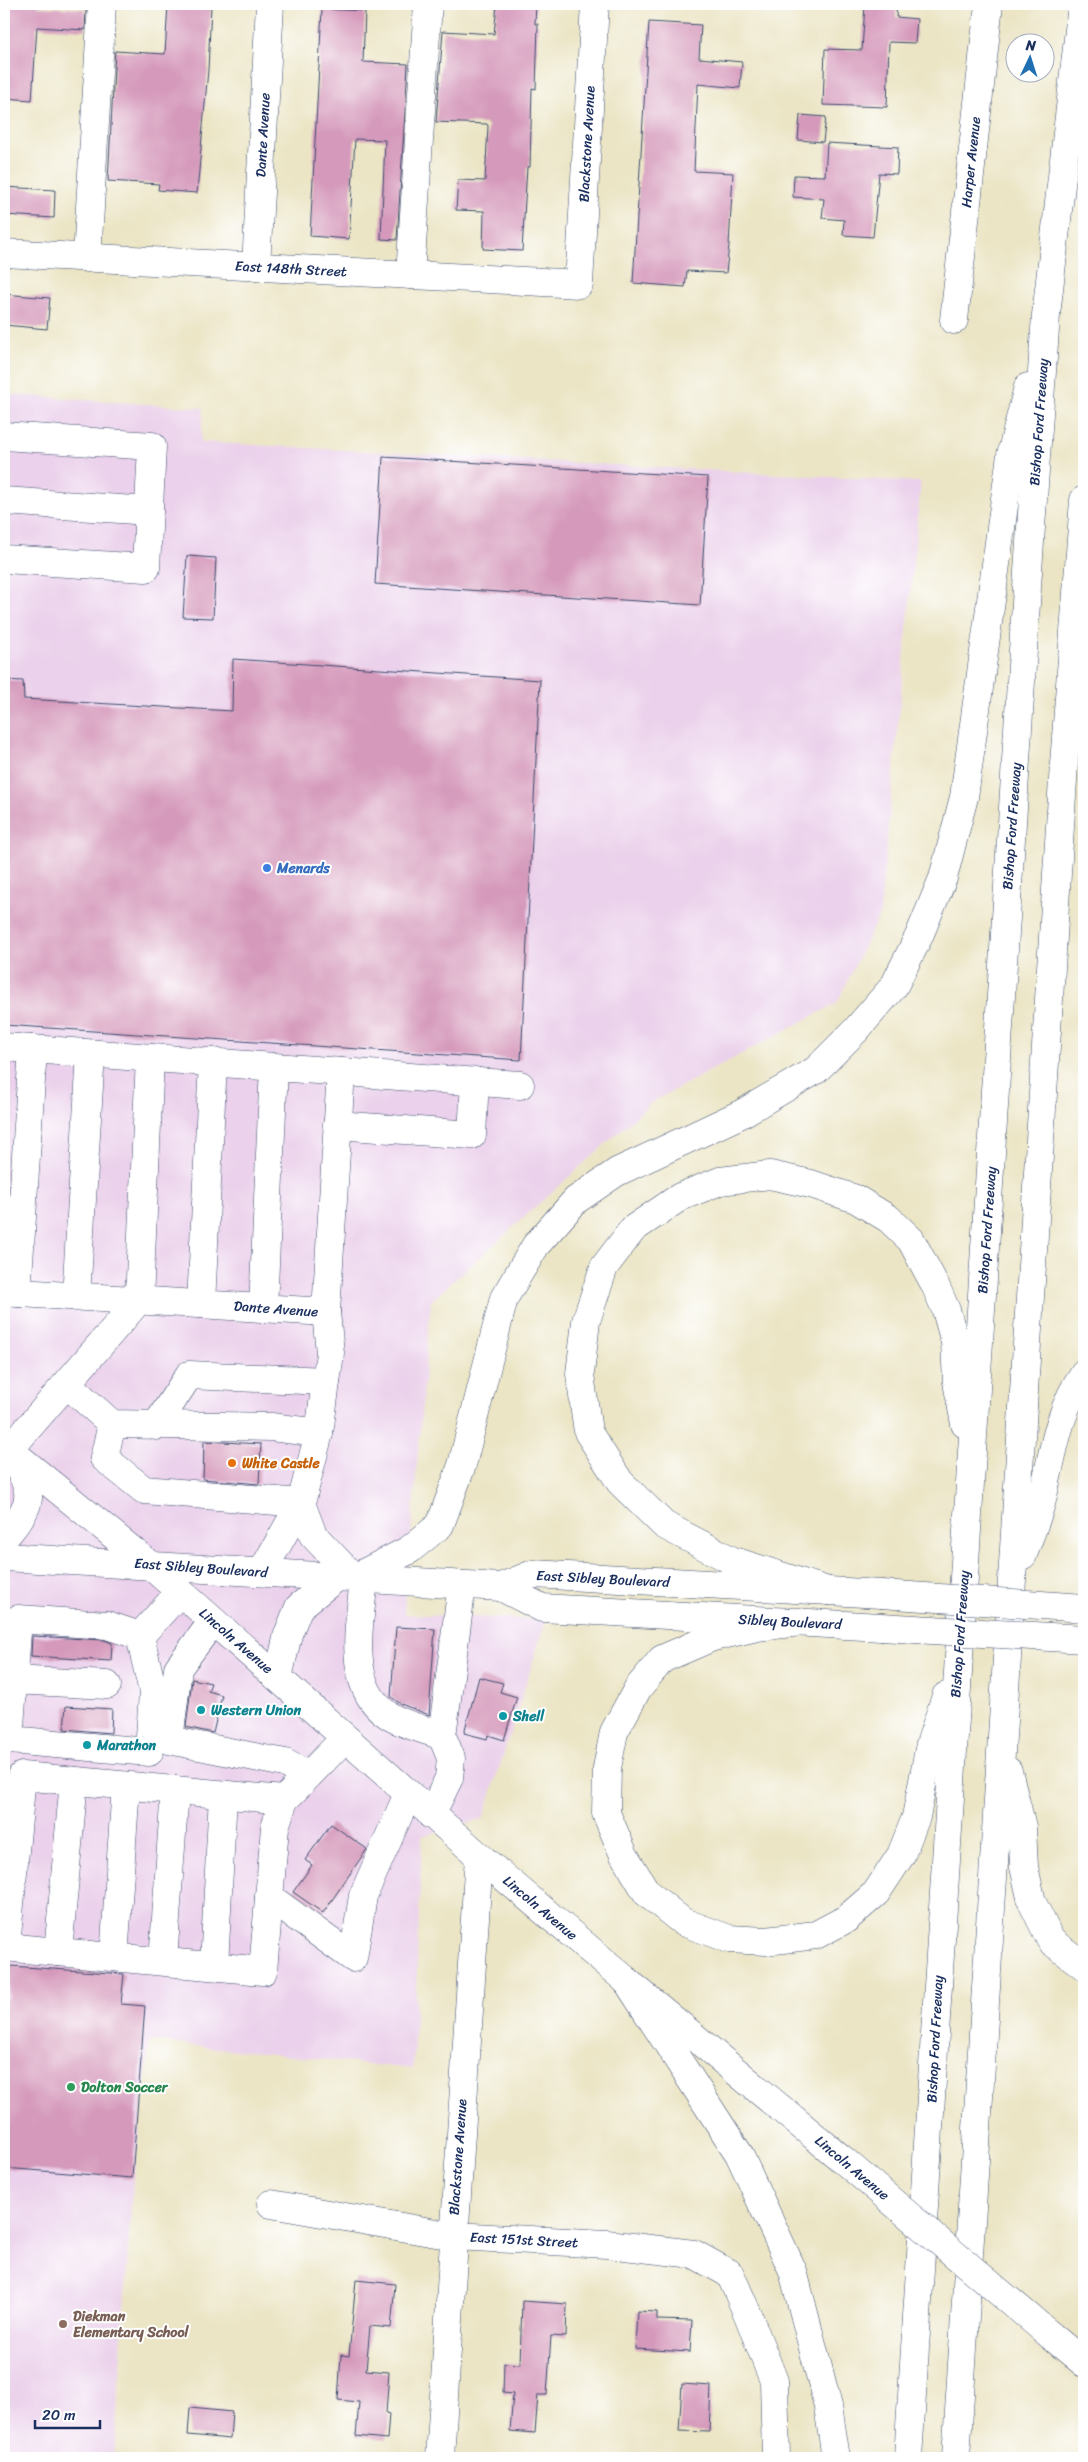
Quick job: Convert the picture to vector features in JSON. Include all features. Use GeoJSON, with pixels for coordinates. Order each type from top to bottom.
{"type":"FeatureCollection","features":[{"type":"Feature","properties":{"kind":"main road"},"geometry":{"type":"LineString","coordinates":[[87,258],[102,4]]}},
{"type":"Feature","properties":{"kind":"main road","name":"Dante Avenue"},"geometry":{"type":"LineString","coordinates":[[256,267],[270,4]]}},
{"type":"Feature","properties":{"kind":"main road"},"geometry":{"type":"LineString","coordinates":[[410,275],[428,4]]}},
{"type":"Feature","properties":{"kind":"main road","name":"Blackstone Avenue"},"geometry":{"type":"LineString","coordinates":[[579,284],[594,4]]}},
{"type":"Feature","properties":{"kind":"main road","name":"Harper Avenue"},"geometry":{"type":"LineString","coordinates":[[954,320],[989,4]]}},
{"type":"Feature","properties":{"kind":"main road","name":"Bishop Ford Freeway"},"geometry":{"type":"LineString","coordinates":[[908,2458],[1046,315],[1082,4]]}},
{"type":"Feature","properties":{"kind":"main road","name":"East 148th Street"},"geometry":{"type":"LineString","coordinates":[[4,253],[579,284]]}},
{"type":"Feature","properties":{"kind":"main road"},"geometry":{"type":"LineString","coordinates":[[278,1678],[288,1634],[299,1607],[409,1550],[440,1525],[462,1465],[504,1298],[536,1245],[576,1200],[617,1172],[741,1114],[816,1070],[856,1030],[894,986],[919,936],[943,878],[964,797],[1011,455],[1046,315]]}},
{"type":"Feature","properties":{"kind":"main road"},"geometry":{"type":"LineString","coordinates":[[4,436],[152,446],[146,568],[4,559]]}},
{"type":"Feature","properties":{"kind":"main road"},"geometry":{"type":"LineString","coordinates":[[956,2458],[1064,764],[1084,500]]}},
{"type":"Feature","properties":{"kind":"main road"},"geometry":{"type":"LineString","coordinates":[[4,501],[148,511]]}},
{"type":"Feature","properties":{"kind":"main road"},"geometry":{"type":"LineString","coordinates":[[4,1047],[520,1085]]}},
{"type":"Feature","properties":{"kind":"main road"},"geometry":{"type":"LineString","coordinates":[[10,1292],[33,1050]]}},
{"type":"Feature","properties":{"kind":"main road"},"geometry":{"type":"LineString","coordinates":[[76,1297],[91,1054]]}},
{"type":"Feature","properties":{"kind":"main road"},"geometry":{"type":"LineString","coordinates":[[4,1538],[24,1514],[28,1504],[28,1484],[6,1448],[67,1384],[140,1300],[150,1058]]}},
{"type":"Feature","properties":{"kind":"main road"},"geometry":{"type":"LineString","coordinates":[[201,1304],[213,1062]]}},
{"type":"Feature","properties":{"kind":"main road"},"geometry":{"type":"LineString","coordinates":[[263,1308],[274,1067]]}},
{"type":"Feature","properties":{"kind":"main road","name":"Dante Avenue"},"geometry":{"type":"LineString","coordinates":[[10,1292],[326,1312],[340,1072]]}},
{"type":"Feature","properties":{"kind":"main road"},"geometry":{"type":"LineString","coordinates":[[337,1125],[472,1134],[475,1082]]}},
{"type":"Feature","properties":{"kind":"main road"},"geometry":{"type":"LineString","coordinates":[[828,1591],[730,1560],[664,1525],[620,1482],[588,1432],[580,1374],[586,1321],[604,1267],[632,1229],[680,1197],[720,1181],[770,1175],[811,1184],[856,1199],[889,1219],[911,1240],[946,1310],[955,1342],[957,1382],[972,1465]]}},
{"type":"Feature","properties":{"kind":"main road"},"geometry":{"type":"LineString","coordinates":[[262,1572],[301,1503],[318,1433],[330,1353],[326,1312]]}},
{"type":"Feature","properties":{"kind":"main road"},"geometry":{"type":"LineString","coordinates":[[1012,1585],[1042,1502],[1051,1455],[1074,1388],[1084,1373]]}},
{"type":"Feature","properties":{"kind":"main road"},"geometry":{"type":"LineString","coordinates":[[156,1426],[189,1375],[326,1381]]}},
{"type":"Feature","properties":{"kind":"main road"},"geometry":{"type":"LineString","coordinates":[[67,1384],[112,1424],[271,1427],[318,1433]]}},
{"type":"Feature","properties":{"kind":"main road"},"geometry":{"type":"LineString","coordinates":[[112,1424],[104,1458],[144,1490],[301,1503]]}},
{"type":"Feature","properties":{"kind":"main road","name":"Lincoln Avenue"},"geometry":{"type":"LineString","coordinates":[[6,1448],[150,1565],[479,1856],[1084,2363]]}},
{"type":"Feature","properties":{"kind":"main road"},"geometry":{"type":"LineString","coordinates":[[301,1503],[313,1535],[352,1578],[359,1628],[359,1668],[367,1695],[389,1716],[442,1736]]}},
{"type":"Feature","properties":{"kind":"main road","name":"East Sibley Boulevard"},"geometry":{"type":"LineString","coordinates":[[4,1558],[150,1565],[501,1587],[533,1574],[1084,1608]]}},
{"type":"Feature","properties":{"kind":"main road"},"geometry":{"type":"LineString","coordinates":[[431,1814],[449,1778],[451,1758],[442,1736],[462,1585]]}},
{"type":"Feature","properties":{"kind":"main road","name":"Sibley Boulevard"},"geometry":{"type":"LineString","coordinates":[[501,1587],[542,1608],[1084,1639]]}},
{"type":"Feature","properties":{"kind":"main road"},"geometry":{"type":"LineString","coordinates":[[140,1636],[180,1592]]}},
{"type":"Feature","properties":{"kind":"main road"},"geometry":{"type":"LineString","coordinates":[[18,1619],[107,1625],[140,1636],[153,1692],[149,1752],[9,1740],[18,1619]]}},
{"type":"Feature","properties":{"kind":"main road"},"geometry":{"type":"LineString","coordinates":[[213,1621],[178,1668],[169,1740],[285,1763],[308,1776]]}},
{"type":"Feature","properties":{"kind":"main road"},"geometry":{"type":"LineString","coordinates":[[800,1622],[757,1627],[713,1637],[662,1659],[638,1688],[614,1732],[607,1768],[606,1813],[624,1855],[647,1892],[683,1922],[729,1938],[766,1941],[816,1935],[846,1919],[876,1893],[901,1855],[916,1818],[930,1744],[958,1664]]}},
{"type":"Feature","properties":{"kind":"main road"},"geometry":{"type":"LineString","coordinates":[[13,1680],[107,1685]]}},
{"type":"Feature","properties":{"kind":"main road"},"geometry":{"type":"LineString","coordinates":[[284,1800],[22,1776],[5,1947],[263,1971],[275,1827],[284,1800],[345,1738]]}},
{"type":"Feature","properties":{"kind":"main road"},"geometry":{"type":"LineString","coordinates":[[1002,1749],[1022,1827],[1024,1867],[1032,1902],[1051,1941],[1084,1966]]}},
{"type":"Feature","properties":{"kind":"main road"},"geometry":{"type":"LineString","coordinates":[[58,1952],[74,1781]]}},
{"type":"Feature","properties":{"kind":"main road"},"geometry":{"type":"LineString","coordinates":[[114,1957],[126,1786]]}},
{"type":"Feature","properties":{"kind":"main road"},"geometry":{"type":"LineString","coordinates":[[163,1962],[175,1790]]}},
{"type":"Feature","properties":{"kind":"main road"},"geometry":{"type":"LineString","coordinates":[[214,1966],[222,1794]]}},
{"type":"Feature","properties":{"kind":"main road"},"geometry":{"type":"LineString","coordinates":[[269,1897],[353,1958],[363,1896],[408,1794]]}},
{"type":"Feature","properties":{"kind":"main road","name":"Blackstone Avenue"},"geometry":{"type":"LineString","coordinates":[[440,2458],[479,1856]]}},
{"type":"Feature","properties":{"kind":"main road"},"geometry":{"type":"LineString","coordinates":[[627,1981],[739,2154],[793,2271],[828,2406],[836,2458]]}},
{"type":"Feature","properties":{"kind":"main road","name":"East 151st Street"},"geometry":{"type":"LineString","coordinates":[[271,2204],[453,2236],[607,2244],[694,2254],[730,2274],[748,2315],[774,2382],[776,2458]]}},
{"type":"Feature","properties":{"kind":"shaded area"},"geometry":{"type":"Polygon","coordinates":[[[4,394],[203,408],[201,442],[921,482],[880,913],[837,1003],[652,1102],[431,1301],[404,1614],[546,1620],[483,1819],[422,1836],[413,2069],[150,2041],[132,2190],[114,2458],[4,2458],[4,394]]]}},
{"type":"Feature","properties":{"kind":"building"},"geometry":{"type":"Polygon","coordinates":[[[4,4],[38,4],[38,7],[86,9],[85,30],[37,27],[32,100],[4,98],[4,4]]]}},
{"type":"Feature","properties":{"kind":"building"},"geometry":{"type":"Polygon","coordinates":[[[168,4],[211,6],[208,70],[197,193],[158,190],[159,184],[108,181],[115,51],[165,54],[168,4]]]}},
{"type":"Feature","properties":{"kind":"building"},"geometry":{"type":"Polygon","coordinates":[[[497,4],[536,4],[535,24],[538,24],[536,89],[532,88],[530,167],[527,167],[522,251],[483,249],[484,211],[456,210],[458,180],[485,181],[487,124],[436,122],[443,31],[494,34],[497,4]]]}},
{"type":"Feature","properties":{"kind":"building"},"geometry":{"type":"Polygon","coordinates":[[[865,4],[897,4],[896,17],[917,19],[915,43],[889,42],[887,107],[823,105],[825,49],[862,50],[865,4]]]}},
{"type":"Feature","properties":{"kind":"building"},"geometry":{"type":"Polygon","coordinates":[[[322,9],[365,11],[363,62],[408,64],[397,240],[381,239],[385,140],[355,139],[349,239],[310,236],[322,9]]]}},
{"type":"Feature","properties":{"kind":"building"},"geometry":{"type":"Polygon","coordinates":[[[649,22],[701,25],[699,58],[742,62],[740,88],[698,84],[694,171],[733,173],[729,245],[726,273],[687,271],[685,287],[633,283],[649,22]]]}},
{"type":"Feature","properties":{"kind":"building"},"geometry":{"type":"Polygon","coordinates":[[[800,115],[826,117],[823,142],[798,140],[800,115]]]}},
{"type":"Feature","properties":{"kind":"building"},"geometry":{"type":"Polygon","coordinates":[[[827,143],[898,147],[897,174],[879,173],[873,237],[843,235],[844,220],[822,218],[824,199],[793,197],[794,175],[825,176],[827,143]]]}},
{"type":"Feature","properties":{"kind":"building"},"geometry":{"type":"Polygon","coordinates":[[[4,187],[55,190],[54,218],[4,215],[4,187]]]}},
{"type":"Feature","properties":{"kind":"building"},"geometry":{"type":"Polygon","coordinates":[[[4,294],[50,298],[47,329],[4,325],[4,294]]]}},
{"type":"Feature","properties":{"kind":"building"},"geometry":{"type":"Polygon","coordinates":[[[383,457],[708,477],[700,605],[375,584],[383,457]]]}},
{"type":"Feature","properties":{"kind":"building"},"geometry":{"type":"Polygon","coordinates":[[[187,556],[216,558],[213,618],[183,617],[187,556]]]}},
{"type":"Feature","properties":{"kind":"building","name":"Menards"},"geometry":{"type":"Polygon","coordinates":[[[233,659],[540,680],[521,1060],[4,1025],[4,680],[23,681],[24,699],[232,711],[233,659]]]}},
{"type":"Feature","properties":{"kind":"building","name":"White Castle"},"geometry":{"type":"Polygon","coordinates":[[[204,1441],[261,1444],[259,1484],[203,1479],[204,1441]]]}},
{"type":"Feature","properties":{"kind":"building"},"geometry":{"type":"Polygon","coordinates":[[[396,1627],[435,1629],[429,1715],[401,1704],[391,1697],[396,1627]]]}},
{"type":"Feature","properties":{"kind":"building"},"geometry":{"type":"Polygon","coordinates":[[[32,1636],[104,1640],[112,1643],[111,1661],[31,1656],[32,1636]]]}},
{"type":"Feature","properties":{"kind":"building","name":"Shell"},"geometry":{"type":"Polygon","coordinates":[[[479,1677],[503,1683],[500,1692],[517,1697],[504,1740],[488,1735],[487,1739],[464,1733],[479,1677]]]}},
{"type":"Feature","properties":{"kind":"building","name":"Western Union"},"geometry":{"type":"Polygon","coordinates":[[[192,1679],[211,1683],[208,1691],[222,1695],[213,1733],[186,1727],[192,1679]]]}},
{"type":"Feature","properties":{"kind":"building","name":"Marathon"},"geometry":{"type":"Polygon","coordinates":[[[66,1706],[112,1709],[111,1733],[64,1729],[66,1706]]]}},
{"type":"Feature","properties":{"kind":"building"},"geometry":{"type":"Polygon","coordinates":[[[331,1824],[367,1849],[323,1913],[293,1892],[312,1865],[305,1860],[331,1824]]]}},
{"type":"Feature","properties":{"kind":"building","name":"Dolton Soccer"},"geometry":{"type":"Polygon","coordinates":[[[11,1966],[124,1974],[121,2004],[145,2006],[132,2178],[4,2168],[4,1998],[8,1998],[11,1966]]]}},
{"type":"Feature","properties":{"kind":"building"},"geometry":{"type":"Polygon","coordinates":[[[356,2280],[395,2284],[391,2328],[370,2326],[366,2370],[389,2372],[386,2413],[389,2414],[387,2439],[356,2436],[359,2402],[338,2400],[341,2355],[349,2356],[356,2280]]]}},
{"type":"Feature","properties":{"kind":"building"},"geometry":{"type":"Polygon","coordinates":[[[522,2301],[567,2304],[566,2337],[551,2336],[547,2395],[538,2395],[535,2433],[510,2431],[513,2394],[503,2393],[504,2363],[520,2364],[522,2301]]]}},
{"type":"Feature","properties":{"kind":"building"},"geometry":{"type":"Polygon","coordinates":[[[637,2311],[657,2312],[657,2320],[692,2321],[690,2352],[635,2349],[637,2311]]]}},
{"type":"Feature","properties":{"kind":"building"},"geometry":{"type":"Polygon","coordinates":[[[682,2384],[711,2386],[709,2432],[679,2431],[682,2384]]]}},
{"type":"Feature","properties":{"kind":"building"},"geometry":{"type":"Polygon","coordinates":[[[190,2408],[232,2412],[230,2439],[188,2435],[190,2408]]]}},
{"type":"Feature","properties":{"kind":"place","name":"Menards"},"geometry":{"type":"Point","coordinates":[267,868]}},
{"type":"Feature","properties":{"kind":"place","name":"White Castle"},"geometry":{"type":"Point","coordinates":[232,1463]}},
{"type":"Feature","properties":{"kind":"place","name":"Western Union"},"geometry":{"type":"Point","coordinates":[201,1710]}},
{"type":"Feature","properties":{"kind":"place","name":"Shell"},"geometry":{"type":"Point","coordinates":[503,1716]}},
{"type":"Feature","properties":{"kind":"place","name":"Marathon"},"geometry":{"type":"Point","coordinates":[87,1745]}},
{"type":"Feature","properties":{"kind":"place","name":"Dolton Soccer"},"geometry":{"type":"Point","coordinates":[71,2087]}},
{"type":"Feature","properties":{"kind":"place","name":"Diekman Elementary School"},"geometry":{"type":"Point","coordinates":[63,2324]}}]}
